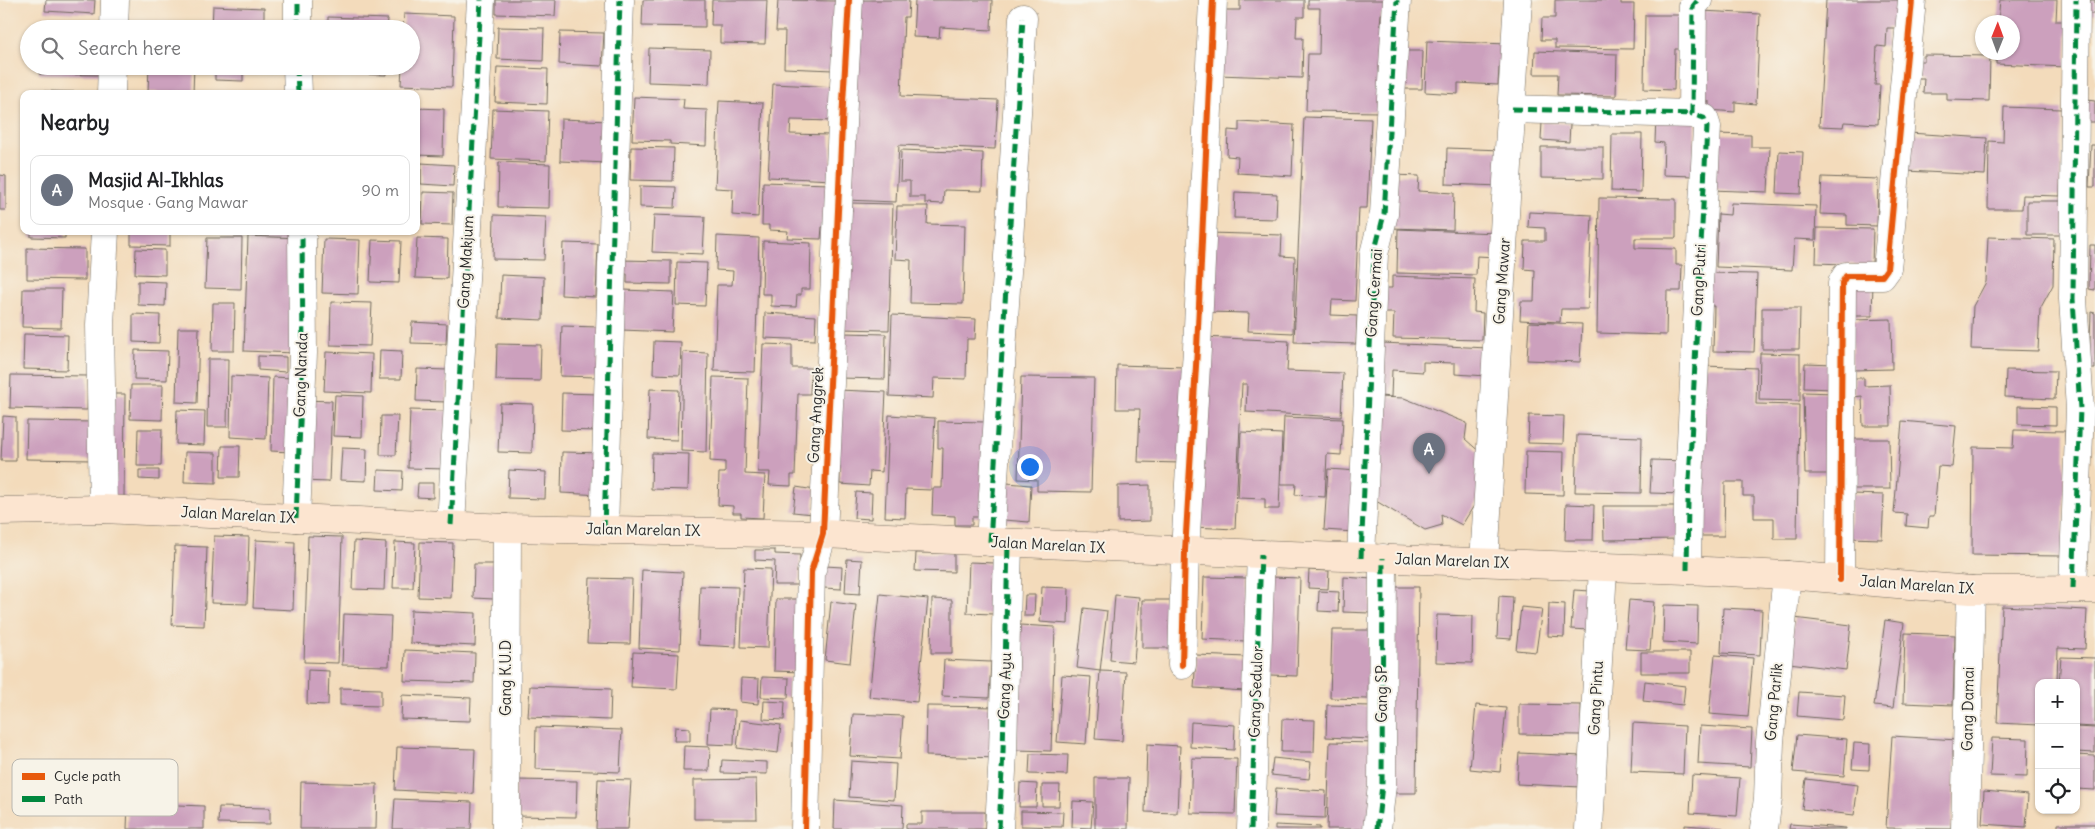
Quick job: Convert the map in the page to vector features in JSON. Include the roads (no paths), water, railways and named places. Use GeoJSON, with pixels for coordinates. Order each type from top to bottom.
{"type":"FeatureCollection","features":[{"type":"Feature","properties":{"kind":"main road","name":"Jalan Marelan IX"},"geometry":{"type":"LineString","coordinates":[[0,512],[103,509],[507,528],[824,534],[1185,551],[1687,570],[1787,575],[1971,590],[2084,588]]}},
{"type":"Feature","properties":{"kind":"street"},"geometry":{"type":"LineString","coordinates":[[114,20],[115,0]]}},
{"type":"Feature","properties":{"kind":"street"},"geometry":{"type":"LineString","coordinates":[[298,0],[298,20]]}},
{"type":"Feature","properties":{"kind":"street","name":"Gang Makjum"},"geometry":{"type":"LineString","coordinates":[[451,525],[481,0]]}},
{"type":"Feature","properties":{"kind":"street"},"geometry":{"type":"LineString","coordinates":[[604,530],[620,0]]}},
{"type":"Feature","properties":{"kind":"street","name":"Gang Anggrek"},"geometry":{"type":"LineString","coordinates":[[805,829],[811,572],[824,534],[842,113],[849,0]]}},
{"type":"Feature","properties":{"kind":"street"},"geometry":{"type":"LineString","coordinates":[[1182,665],[1185,551],[1197,348],[1213,0]]}},
{"type":"Feature","properties":{"kind":"street","name":"Gang Cermai"},"geometry":{"type":"LineString","coordinates":[[1372,558],[1374,254],[1384,214],[1397,0]]}},
{"type":"Feature","properties":{"kind":"street","name":"Gang Mawar"},"geometry":{"type":"LineString","coordinates":[[1484,562],[1518,0]]}},
{"type":"Feature","properties":{"kind":"street"},"geometry":{"type":"LineString","coordinates":[[1512,109],[1692,114],[1693,6],[1698,0]]}},
{"type":"Feature","properties":{"kind":"street"},"geometry":{"type":"LineString","coordinates":[[1840,580],[1842,283],[1846,276],[1882,276],[1887,269],[1912,0]]}},
{"type":"Feature","properties":{"kind":"street"},"geometry":{"type":"LineString","coordinates":[[2076,0],[2073,300],[2080,409],[2084,588]]}},
{"type":"Feature","properties":{"kind":"street","name":"Gang Ayu"},"geometry":{"type":"LineString","coordinates":[[999,829],[1003,752],[999,543],[1024,18]]}},
{"type":"Feature","properties":{"kind":"street"},"geometry":{"type":"LineString","coordinates":[[111,90],[112,75]]}},
{"type":"Feature","properties":{"kind":"street"},"geometry":{"type":"LineString","coordinates":[[297,75],[298,90]]}},
{"type":"Feature","properties":{"kind":"street","name":"Gang Putri"},"geometry":{"type":"LineString","coordinates":[[1687,570],[1688,501],[1707,127],[1704,118],[1692,114]]}},
{"type":"Feature","properties":{"kind":"street"},"geometry":{"type":"LineString","coordinates":[[103,509],[100,326],[104,235]]}},
{"type":"Feature","properties":{"kind":"street","name":"Gang Nanda"},"geometry":{"type":"LineString","coordinates":[[296,518],[302,353],[302,235]]}},
{"type":"Feature","properties":{"kind":"street","name":"Gang K.U.D"},"geometry":{"type":"LineString","coordinates":[[506,829],[507,528]]}},
{"type":"Feature","properties":{"kind":"street","name":"Gang Sedulor"},"geometry":{"type":"LineString","coordinates":[[1250,829],[1262,554]]}},
{"type":"Feature","properties":{"kind":"street","name":"Gang SP"},"geometry":{"type":"LineString","coordinates":[[1372,558],[1382,785],[1377,829]]}},
{"type":"Feature","properties":{"kind":"street","name":"Gang Pintu"},"geometry":{"type":"LineString","coordinates":[[1589,829],[1603,568]]}},
{"type":"Feature","properties":{"kind":"street","name":"Gang Parlik"},"geometry":{"type":"LineString","coordinates":[[1764,829],[1768,798],[1770,742],[1787,575]]}},
{"type":"Feature","properties":{"kind":"street","name":"Gang Damai"},"geometry":{"type":"LineString","coordinates":[[1965,829],[1971,590]]}},
{"type":"Feature","properties":{"kind":"place","name":"Masjid Al-Ikhlas"},"geometry":{"type":"Point","coordinates":[1429,474]}}]}
